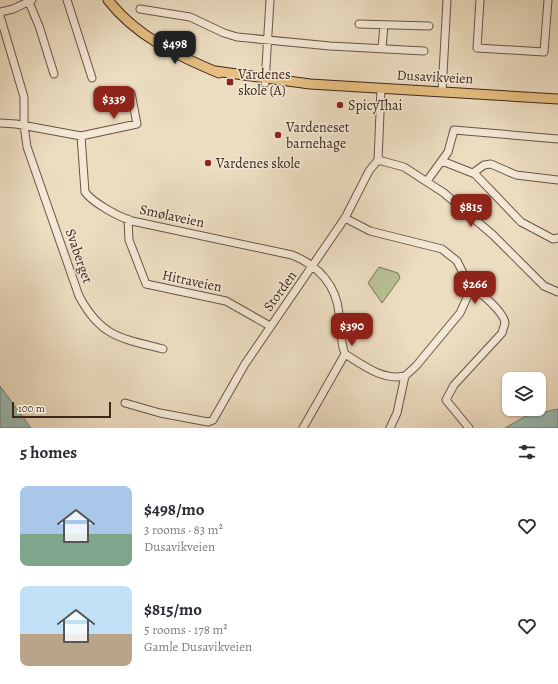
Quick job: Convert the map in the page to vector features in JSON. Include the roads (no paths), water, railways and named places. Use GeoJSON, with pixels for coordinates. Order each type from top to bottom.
{"type":"FeatureCollection","features":[{"type":"Feature","properties":{"kind":"main road","name":"Dusavikveien"},"geometry":{"type":"LineString","coordinates":[[108,0],[147,36],[171,52],[215,71],[265,81],[558,99]]}},
{"type":"Feature","properties":{"kind":"street"},"geometry":{"type":"LineString","coordinates":[[67,0],[92,78]]}},
{"type":"Feature","properties":{"kind":"street"},"geometry":{"type":"LineString","coordinates":[[265,81],[270,0]]}},
{"type":"Feature","properties":{"kind":"street"},"geometry":{"type":"LineString","coordinates":[[442,92],[447,0]]}},
{"type":"Feature","properties":{"kind":"street"},"geometry":{"type":"LineString","coordinates":[[480,0],[477,48],[544,52],[548,0]]}},
{"type":"Feature","properties":{"kind":"street"},"geometry":{"type":"LineString","coordinates":[[0,12],[13,9],[30,1],[54,74]]}},
{"type":"Feature","properties":{"kind":"street"},"geometry":{"type":"LineString","coordinates":[[140,9],[190,16],[231,35],[268,41],[424,51]]}},
{"type":"Feature","properties":{"kind":"street","name":"Svaberget"},"geometry":{"type":"LineString","coordinates":[[0,16],[24,97],[24,125],[27,147],[72,280],[86,310],[98,324],[112,334],[163,349]]}},
{"type":"Feature","properties":{"kind":"street"},"geometry":{"type":"LineString","coordinates":[[359,24],[429,26]]}},
{"type":"Feature","properties":{"kind":"street"},"geometry":{"type":"LineString","coordinates":[[382,48],[384,25]]}},
{"type":"Feature","properties":{"kind":"street"},"geometry":{"type":"LineString","coordinates":[[381,89],[378,160],[404,168],[427,181],[483,226],[544,286],[558,292]]}},
{"type":"Feature","properties":{"kind":"street"},"geometry":{"type":"LineString","coordinates":[[0,124],[24,125],[80,136],[137,124],[131,94]]}},
{"type":"Feature","properties":{"kind":"street"},"geometry":{"type":"LineString","coordinates":[[427,181],[448,152],[454,130],[558,139]]}},
{"type":"Feature","properties":{"kind":"street","name":"Smølaveien"},"geometry":{"type":"LineString","coordinates":[[80,136],[85,192],[93,199],[128,220],[292,254],[314,266],[327,280],[337,299],[342,342],[345,354]]}},
{"type":"Feature","properties":{"kind":"street","name":"Storden"},"geometry":{"type":"LineString","coordinates":[[125,402],[160,413],[212,421],[242,369],[270,326],[314,266],[345,218],[370,171],[378,160]]}},
{"type":"Feature","properties":{"kind":"street"},"geometry":{"type":"LineString","coordinates":[[442,161],[473,172],[521,222],[553,239],[558,238]]}},
{"type":"Feature","properties":{"kind":"street"},"geometry":{"type":"LineString","coordinates":[[473,172],[484,165],[491,164],[516,175],[558,180]]}},
{"type":"Feature","properties":{"kind":"street"},"geometry":{"type":"LineString","coordinates":[[345,218],[370,231],[442,249],[457,261],[471,288],[478,291],[501,314],[505,323],[502,333],[454,385],[446,400],[468,428]]}},
{"type":"Feature","properties":{"kind":"street","name":"Hitraveien"},"geometry":{"type":"LineString","coordinates":[[128,220],[129,240],[146,284],[226,302],[270,326]]}},
{"type":"Feature","properties":{"kind":"street"},"geometry":{"type":"LineString","coordinates":[[390,428],[397,413],[405,376],[416,366],[460,313],[471,288]]}},
{"type":"Feature","properties":{"kind":"street"},"geometry":{"type":"LineString","coordinates":[[303,428],[345,354],[373,371],[386,376],[405,376]]}},
{"type":"Feature","properties":{"kind":"water"},"geometry":{"type":"Polygon","coordinates":[[[0,386],[31,428],[0,428],[0,386]]]}},
{"type":"Feature","properties":{"kind":"water"},"geometry":{"type":"Polygon","coordinates":[[[558,409],[558,428],[505,428],[526,416],[546,416],[546,412],[558,409]]]}},
{"type":"Feature","properties":{"kind":"place","name":"Vardenes skole (A)"},"geometry":{"type":"Point","coordinates":[230,82]}},
{"type":"Feature","properties":{"kind":"place","name":"SpicyThai"},"geometry":{"type":"Point","coordinates":[340,105]}},
{"type":"Feature","properties":{"kind":"place","name":"Vardeneset barnehage"},"geometry":{"type":"Point","coordinates":[278,135]}},
{"type":"Feature","properties":{"kind":"place","name":"Vardenes skole"},"geometry":{"type":"Point","coordinates":[208,163]}}]}
